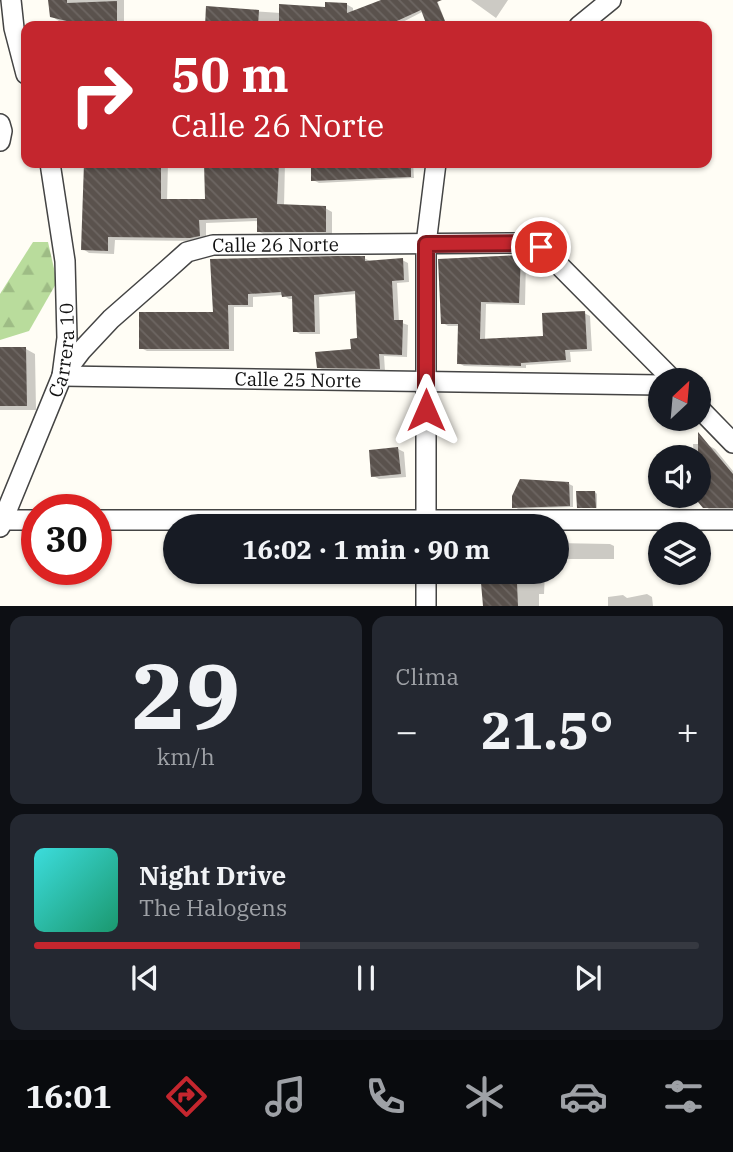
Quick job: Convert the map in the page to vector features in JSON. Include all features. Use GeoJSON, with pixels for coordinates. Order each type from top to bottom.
{"type":"FeatureCollection","features":[{"type":"Feature","properties":{"kind":"street"},"geometry":{"type":"LineString","coordinates":[[11,0],[7,27],[21,62]]}},
{"type":"Feature","properties":{"kind":"street"},"geometry":{"type":"LineString","coordinates":[[585,21],[611,0]]}},
{"type":"Feature","properties":{"kind":"street"},"geometry":{"type":"LineString","coordinates":[[0,124],[0,141]]}},
{"type":"Feature","properties":{"kind":"street","name":"Carrera 10"},"geometry":{"type":"LineString","coordinates":[[1,523],[62,376],[67,338],[65,261],[51,168]]}},
{"type":"Feature","properties":{"kind":"street"},"geometry":{"type":"LineString","coordinates":[[426,514],[426,244],[435,168]]}},
{"type":"Feature","properties":{"kind":"street","name":"Calle 26 Norte"},"geometry":{"type":"LineString","coordinates":[[62,376],[111,319],[187,252],[212,245],[527,243],[541,247],[661,368]]}},
{"type":"Feature","properties":{"kind":"street","name":"Calle 25 Norte"},"geometry":{"type":"LineString","coordinates":[[62,376],[648,385]]}},
{"type":"Feature","properties":{"kind":"street"},"geometry":{"type":"LineString","coordinates":[[711,420],[733,443]]}},
{"type":"Feature","properties":{"kind":"street"},"geometry":{"type":"LineString","coordinates":[[112,520],[163,521]]}},
{"type":"Feature","properties":{"kind":"street"},"geometry":{"type":"LineString","coordinates":[[569,522],[733,520]]}},
{"type":"Feature","properties":{"kind":"street"},"geometry":{"type":"LineString","coordinates":[[1,523],[21,521]]}},
{"type":"Feature","properties":{"kind":"street"},"geometry":{"type":"LineString","coordinates":[[426,584],[426,606]]}},
{"type":"Feature","properties":{"kind":"green space"},"geometry":{"type":"Polygon","coordinates":[[[33,242],[48,242],[57,282],[29,331],[0,340],[0,294],[33,242]]]}},
{"type":"Feature","properties":{"kind":"building"},"geometry":{"type":"Polygon","coordinates":[[[48,0],[67,0],[67,3],[117,1],[117,21],[67,21],[50,17],[48,0]]]}},
{"type":"Feature","properties":{"kind":"building"},"geometry":{"type":"Polygon","coordinates":[[[381,0],[442,0],[437,2],[445,21],[425,21],[421,10],[397,21],[279,21],[279,4],[325,7],[325,2],[347,3],[347,13],[381,0]]]}},
{"type":"Feature","properties":{"kind":"building"},"geometry":{"type":"Polygon","coordinates":[[[206,6],[259,10],[258,21],[205,21],[206,6]]]}},
{"type":"Feature","properties":{"kind":"building"},"geometry":{"type":"Polygon","coordinates":[[[84,168],[161,168],[161,199],[205,199],[204,168],[279,168],[277,204],[326,206],[326,232],[257,232],[257,218],[199,220],[200,236],[108,237],[108,251],[81,250],[84,168]]]}},
{"type":"Feature","properties":{"kind":"building"},"geometry":{"type":"Polygon","coordinates":[[[311,168],[411,168],[411,177],[311,181],[311,168]]]}},
{"type":"Feature","properties":{"kind":"building"},"geometry":{"type":"Polygon","coordinates":[[[521,255],[519,303],[481,302],[480,339],[543,336],[542,313],[585,311],[587,349],[565,350],[566,360],[521,363],[521,366],[457,364],[458,324],[441,324],[438,259],[521,255]]]}},
{"type":"Feature","properties":{"kind":"building"},"geometry":{"type":"Polygon","coordinates":[[[365,256],[365,261],[403,258],[404,280],[392,281],[394,320],[403,320],[402,355],[379,354],[380,369],[317,368],[315,352],[351,349],[350,339],[357,338],[355,291],[314,295],[315,332],[293,332],[292,296],[282,297],[281,292],[248,294],[248,305],[228,305],[229,349],[139,349],[139,312],[213,312],[210,259],[365,256]]]}},
{"type":"Feature","properties":{"kind":"building"},"geometry":{"type":"Polygon","coordinates":[[[0,347],[26,347],[27,406],[0,406],[0,347]]]}},
{"type":"Feature","properties":{"kind":"building"},"geometry":{"type":"Polygon","coordinates":[[[698,432],[709,445],[698,445],[698,432]]]}},
{"type":"Feature","properties":{"kind":"building"},"geometry":{"type":"Polygon","coordinates":[[[398,447],[401,474],[371,477],[369,450],[398,447]]]}},
{"type":"Feature","properties":{"kind":"building"},"geometry":{"type":"Polygon","coordinates":[[[711,448],[733,474],[733,508],[711,508],[711,448]]]}},
{"type":"Feature","properties":{"kind":"building"},"geometry":{"type":"Polygon","coordinates":[[[520,479],[569,482],[570,506],[512,508],[512,496],[520,479]]]}},
{"type":"Feature","properties":{"kind":"building"},"geometry":{"type":"Polygon","coordinates":[[[576,491],[595,491],[596,508],[577,508],[576,491]]]}},
{"type":"Feature","properties":{"kind":"building"},"geometry":{"type":"Polygon","coordinates":[[[481,584],[517,584],[518,606],[483,606],[481,584]]]}},
{"type":"Feature","properties":{"kind":"route"},"geometry":{"type":"LineString","coordinates":[[426,410],[426,244],[527,243],[541,247]]}}]}
